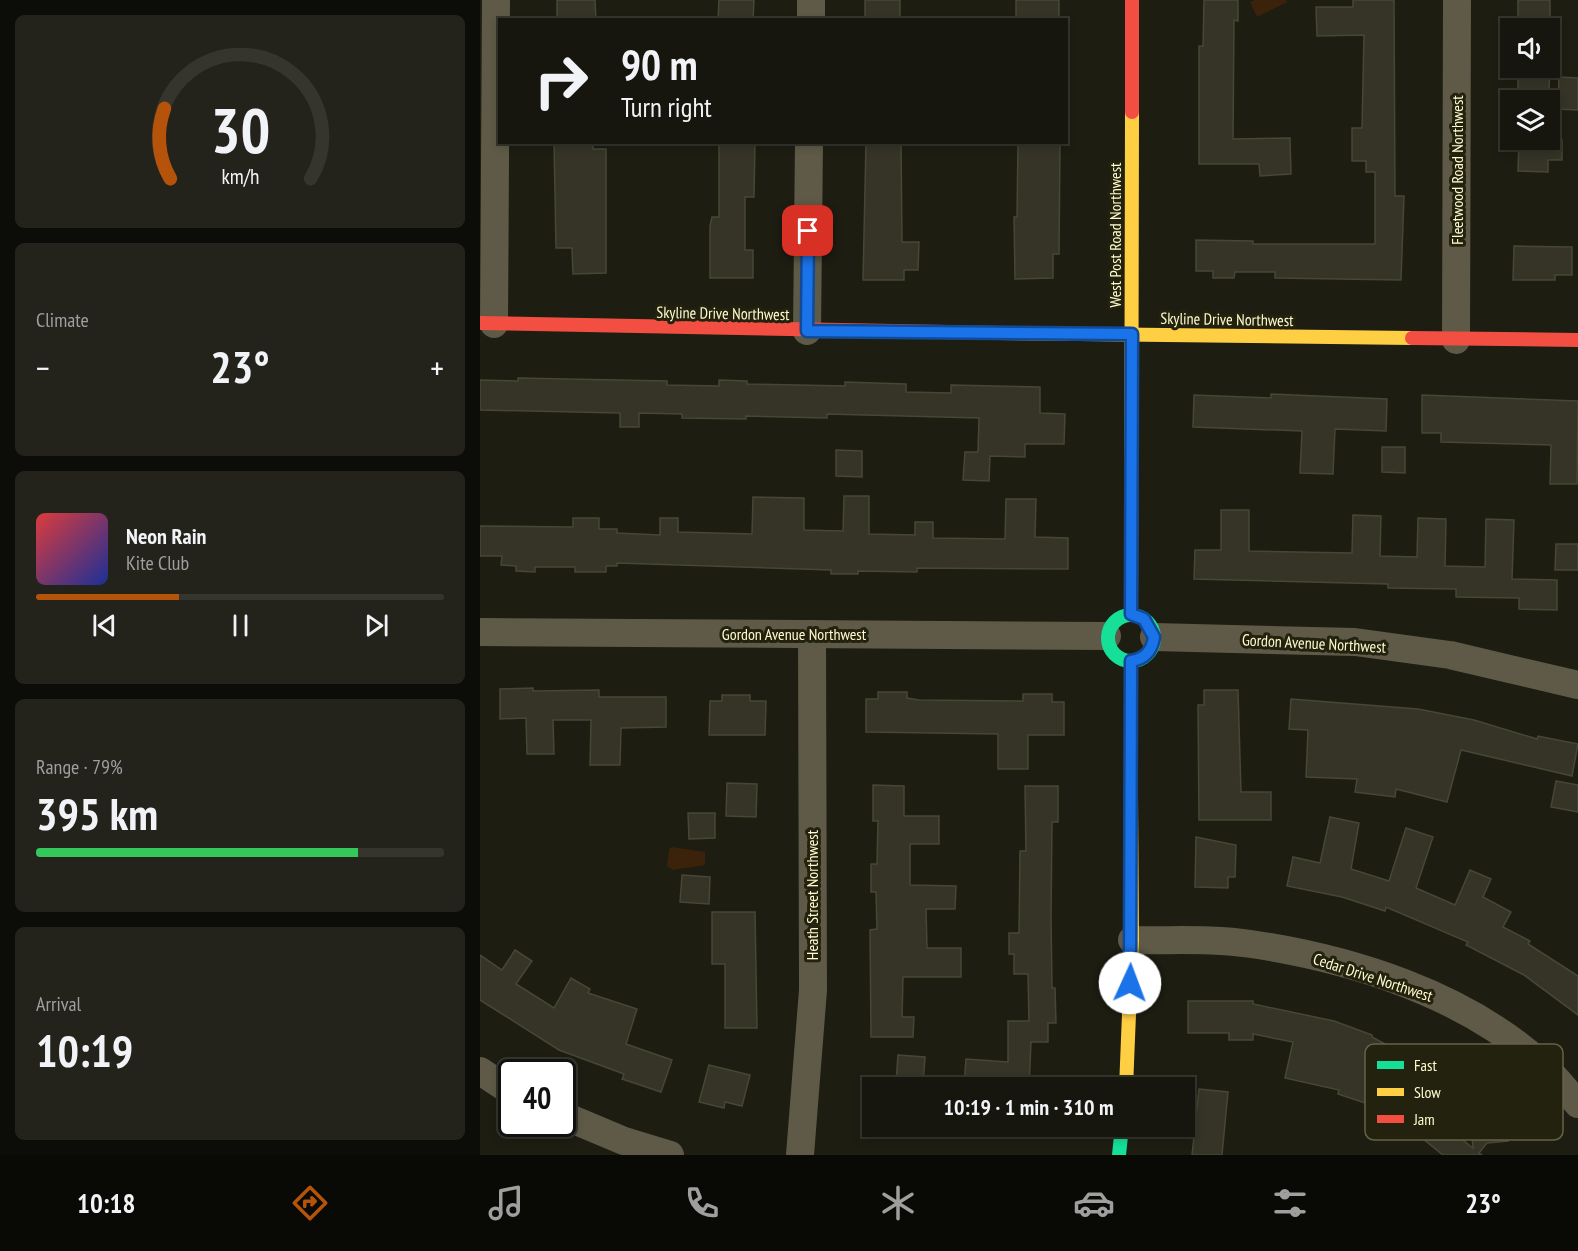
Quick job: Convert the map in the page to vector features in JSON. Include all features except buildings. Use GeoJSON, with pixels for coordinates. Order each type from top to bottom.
{"type":"FeatureCollection","features":[{"type":"Feature","properties":{"kind":"street"},"geometry":{"type":"LineString","coordinates":[[487,324],[496,0]]}},
{"type":"Feature","properties":{"kind":"street"},"geometry":{"type":"LineString","coordinates":[[811,0],[811,18]]}},
{"type":"Feature","properties":{"kind":"street","name":"West Post Road Northwest"},"geometry":{"type":"LineString","coordinates":[[1131,614],[1132,0]]}},
{"type":"Feature","properties":{"kind":"street","name":"Fleetwood Road Northwest"},"geometry":{"type":"LineString","coordinates":[[1456,340],[1457,0]]}},
{"type":"Feature","properties":{"kind":"street"},"geometry":{"type":"LineString","coordinates":[[807,331],[809,144]]}},
{"type":"Feature","properties":{"kind":"street","name":"Skyline Drive Northwest"},"geometry":{"type":"LineString","coordinates":[[487,324],[807,331],[1578,340]]}},
{"type":"Feature","properties":{"kind":"street"},"geometry":{"type":"LineString","coordinates":[[1131,614],[1144,619],[1154,637],[1150,650],[1145,656],[1131,661],[1117,656],[1108,644],[1107,636],[1118,618],[1131,614]]}},
{"type":"Feature","properties":{"kind":"street","name":"Gordon Avenue Northwest"},"geometry":{"type":"LineString","coordinates":[[480,632],[1107,636]]}},
{"type":"Feature","properties":{"kind":"street","name":"Heath Street Northwest"},"geometry":{"type":"LineString","coordinates":[[800,1155],[813,990],[812,634]]}},
{"type":"Feature","properties":{"kind":"street","name":"Gordon Avenue Northwest"},"geometry":{"type":"LineString","coordinates":[[1154,637],[1355,642],[1450,655],[1578,685]]}},
{"type":"Feature","properties":{"kind":"street"},"geometry":{"type":"LineString","coordinates":[[1126,1077],[1132,940],[1131,661]]}},
{"type":"Feature","properties":{"kind":"street","name":"Cedar Drive Northwest"},"geometry":{"type":"LineString","coordinates":[[1132,940],[1249,943],[1331,960],[1415,988],[1481,1019],[1514,1044]]}},
{"type":"Feature","properties":{"kind":"street"},"geometry":{"type":"LineString","coordinates":[[480,1071],[498,1083]]}},
{"type":"Feature","properties":{"kind":"street","name":"Cedar Drive Northwest"},"geometry":{"type":"LineString","coordinates":[[1563,1088],[1578,1104]]}},
{"type":"Feature","properties":{"kind":"street"},"geometry":{"type":"LineString","coordinates":[[576,1121],[624,1141],[670,1155]]}},
{"type":"Feature","properties":{"kind":"street"},"geometry":{"type":"LineString","coordinates":[[1119,1155],[1121,1137]]}},
{"type":"Feature","properties":{"kind":"shaded area"},"geometry":{"type":"Polygon","coordinates":[[[1286,0],[1287,2],[1257,17],[1250,2],[1286,0]]]}},
{"type":"Feature","properties":{"kind":"shaded area"},"geometry":{"type":"Polygon","coordinates":[[[672,847],[705,852],[705,865],[673,870],[667,866],[669,849],[672,847]]]}},
{"type":"Feature","properties":{"kind":"traffic: fast"},"geometry":{"type":"LineString","coordinates":[[1131,615],[1147,622],[1154,638],[1147,654],[1131,661],[1115,654],[1108,638],[1115,622],[1131,615]]}},
{"type":"Feature","properties":{"kind":"traffic: fast"},"geometry":{"type":"LineString","coordinates":[[1131,661],[1131,795]]}},
{"type":"Feature","properties":{"kind":"traffic: fast"},"geometry":{"type":"LineString","coordinates":[[1119,1155],[1121,1137]]}},
{"type":"Feature","properties":{"kind":"traffic: slow"},"geometry":{"type":"LineString","coordinates":[[1131,614],[1132,112]]}},
{"type":"Feature","properties":{"kind":"traffic: slow"},"geometry":{"type":"LineString","coordinates":[[1000,333],[1412,338]]}},
{"type":"Feature","properties":{"kind":"traffic: slow"},"geometry":{"type":"LineString","coordinates":[[1126,1077],[1132,940],[1131,795]]}},
{"type":"Feature","properties":{"kind":"traffic: jam"},"geometry":{"type":"LineString","coordinates":[[1132,0],[1132,112]]}},
{"type":"Feature","properties":{"kind":"traffic: jam"},"geometry":{"type":"LineString","coordinates":[[480,323],[1000,333]]}},
{"type":"Feature","properties":{"kind":"traffic: jam"},"geometry":{"type":"LineString","coordinates":[[1412,338],[1578,340]]}},
{"type":"Feature","properties":{"kind":"route"},"geometry":{"type":"LineString","coordinates":[[808,231],[807,331],[1132,334],[1131,614],[1144,619],[1149,624],[1154,637],[1153,644],[1145,656],[1131,661],[1132,940],[1130,983]]}}]}
